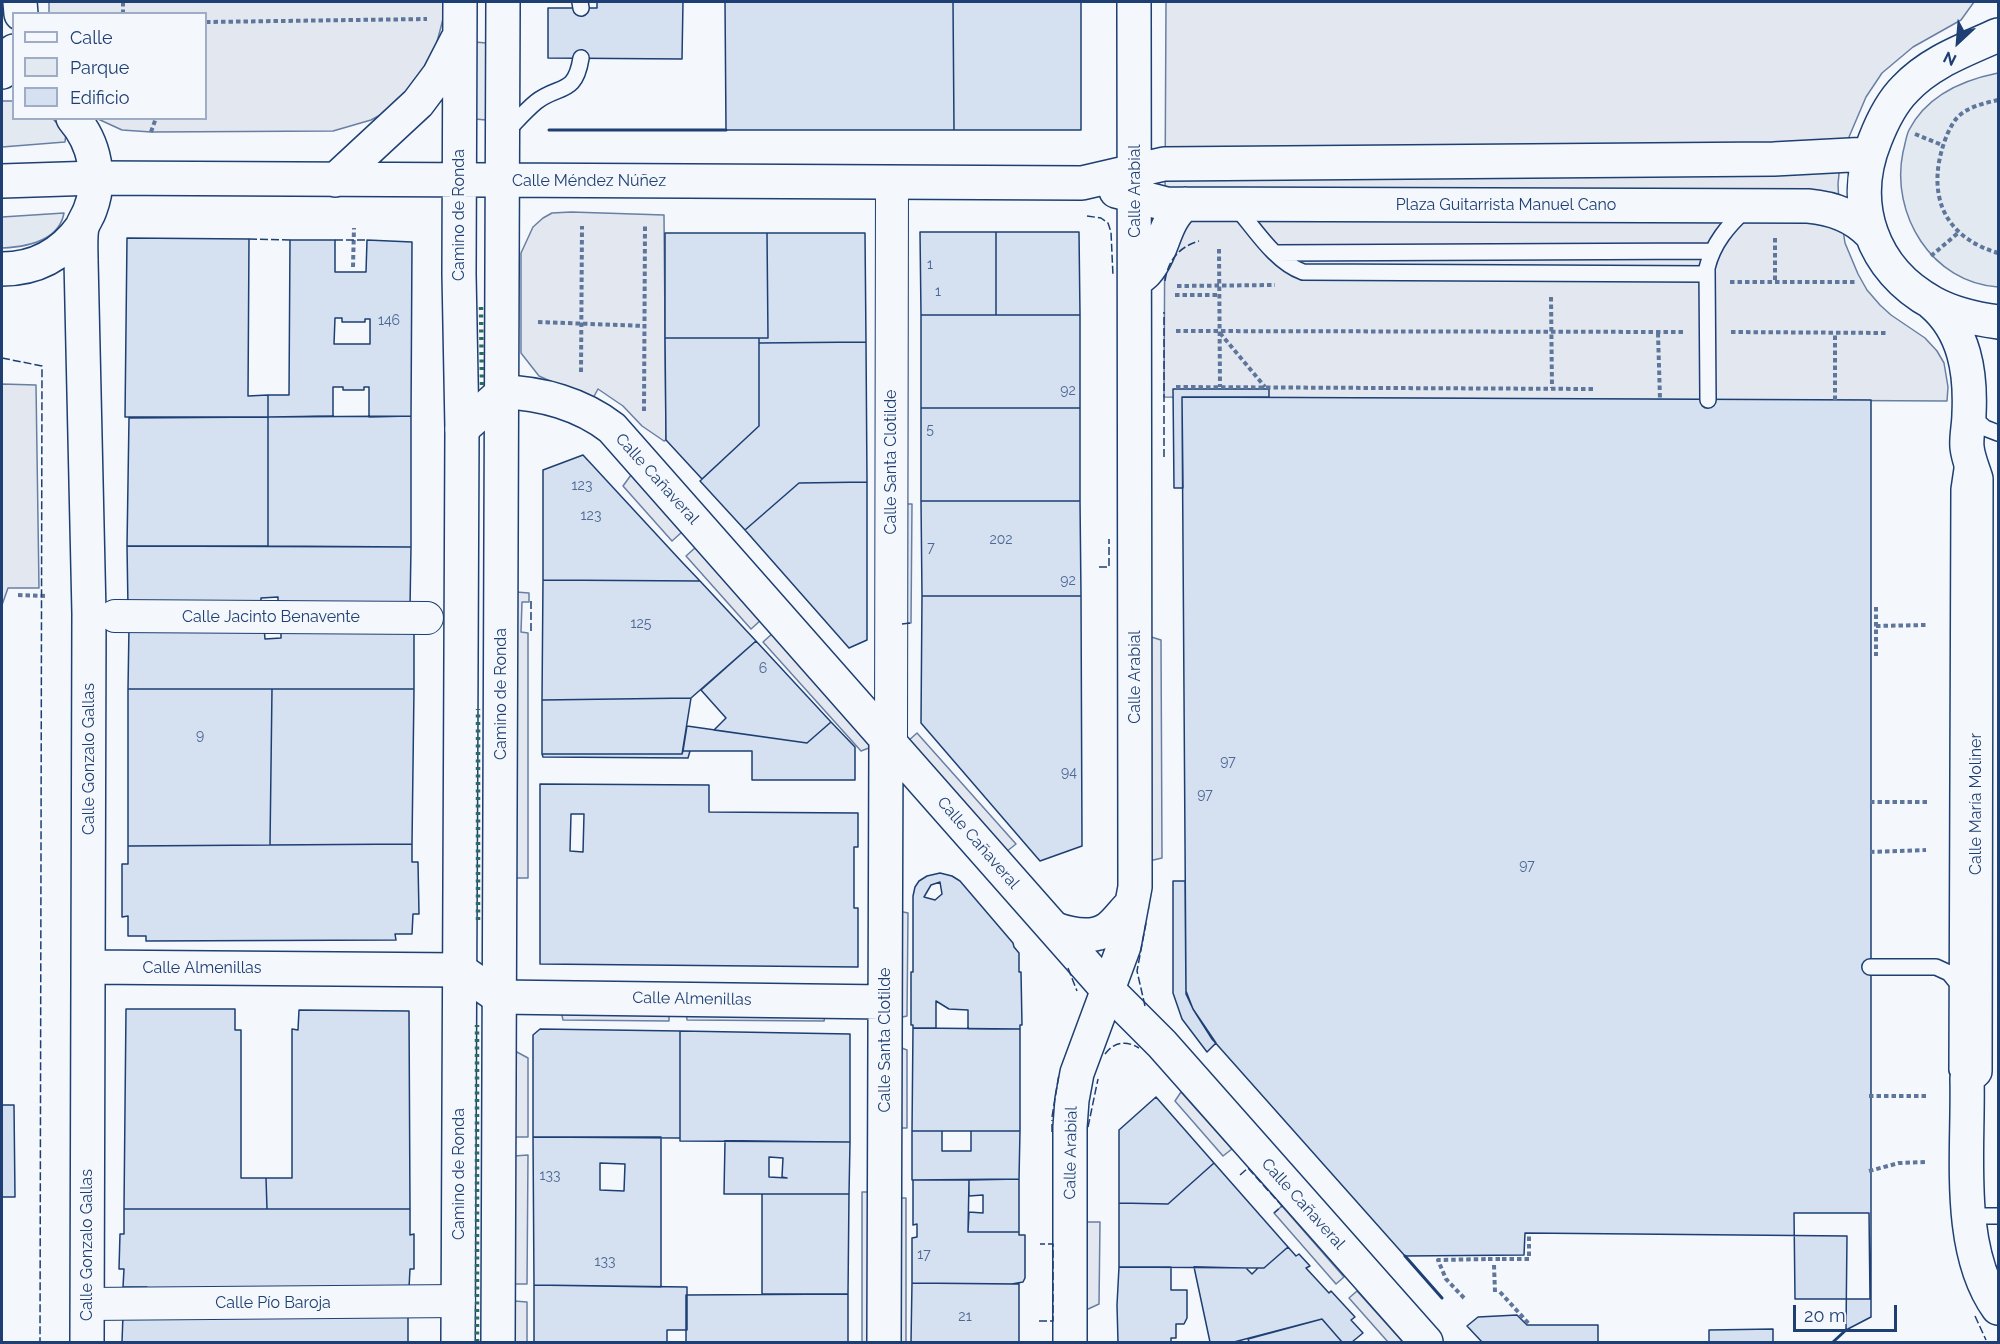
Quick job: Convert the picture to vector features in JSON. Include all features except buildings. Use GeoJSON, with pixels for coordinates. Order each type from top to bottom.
{"type":"FeatureCollection","features":[{"type":"Feature","properties":{"kind":"main road","name":"Camino de Ronda"},"geometry":{"type":"LineString","coordinates":[[498,1342],[503,2]]}},
{"type":"Feature","properties":{"kind":"main road","name":"Calle Arabial"},"geometry":{"type":"LineString","coordinates":[[1070,1342],[1072,1100],[1085,1047],[1124,946],[1135,879],[1134,2]]}},
{"type":"Feature","properties":{"kind":"main road","name":"Camino de Ronda"},"geometry":{"type":"LineString","coordinates":[[451,19],[459,180],[462,429],[459,1342]]}},
{"type":"Feature","properties":{"kind":"main road"},"geometry":{"type":"LineString","coordinates":[[335,180],[418,103],[439,75],[451,19]]}},
{"type":"Feature","properties":{"kind":"main road"},"geometry":{"type":"LineString","coordinates":[[1998,35],[1937,62],[1904,90],[1882,122],[1869,154],[1864,186],[1866,216],[1870,233],[1877,248],[1892,269],[1932,303],[1971,318],[1998,322]]}},
{"type":"Feature","properties":{"kind":"main road"},"geometry":{"type":"LineString","coordinates":[[2,72],[12,54]]}},
{"type":"Feature","properties":{"kind":"main road","name":"Calle Gonzalo Gallas"},"geometry":{"type":"LineString","coordinates":[[74,120],[90,146],[95,162],[96,178],[91,209],[82,228],[81,272],[89,614],[87,1342]]}},
{"type":"Feature","properties":{"kind":"main road"},"geometry":{"type":"LineString","coordinates":[[1135,183],[1164,164],[1774,159],[1869,154]]}},
{"type":"Feature","properties":{"kind":"main road","name":"Calle Méndez Núñez"},"geometry":{"type":"LineString","coordinates":[[2,181],[96,178],[1135,183]]}},
{"type":"Feature","properties":{"kind":"main road","name":"Plaza Guitarrista Manuel Cano"},"geometry":{"type":"LineString","coordinates":[[1135,183],[1167,204],[1752,204],[1808,206],[1827,209],[1851,218],[1870,233]]}},
{"type":"Feature","properties":{"kind":"main road"},"geometry":{"type":"LineString","coordinates":[[1135,281],[1146,272],[1171,221],[1185,204]]}},
{"type":"Feature","properties":{"kind":"main road"},"geometry":{"type":"LineString","coordinates":[[2,269],[33,265],[47,260],[72,241],[82,228]]}},
{"type":"Feature","properties":{"kind":"main road","name":"Calle María Moliner"},"geometry":{"type":"LineString","coordinates":[[1932,303],[1951,325],[1964,351],[1970,385],[1967,447],[1976,479],[1975,1071],[1967,1078],[1983,1216],[1973,1247],[1980,1270],[1998,1308]]}},
{"type":"Feature","properties":{"kind":"main road"},"geometry":{"type":"LineString","coordinates":[[462,429],[502,392]]}},
{"type":"Feature","properties":{"kind":"main road","name":"Calle Cañaveral"},"geometry":{"type":"LineString","coordinates":[[502,392],[530,394],[552,399],[599,419],[612,428],[1107,989],[1162,1044],[1426,1342]]}},
{"type":"Feature","properties":{"kind":"main road","name":"Calle Santa Clotilde"},"geometry":{"type":"LineString","coordinates":[[884,1342],[888,740]]}},
{"type":"Feature","properties":{"kind":"main road"},"geometry":{"type":"LineString","coordinates":[[886,803],[928,805],[949,813],[958,820]]}},
{"type":"Feature","properties":{"kind":"main road"},"geometry":{"type":"LineString","coordinates":[[1055,929],[1069,934],[1082,935],[1102,932],[1132,904]]}},
{"type":"Feature","properties":{"kind":"main road","name":"Calle Almenillas"},"geometry":{"type":"LineString","coordinates":[[88,967],[460,970]]}},
{"type":"Feature","properties":{"kind":"main road"},"geometry":{"type":"LineString","coordinates":[[460,970],[499,997]]}},
{"type":"Feature","properties":{"kind":"main road","name":"Calle Almenillas"},"geometry":{"type":"LineString","coordinates":[[499,997],[885,1002]]}},
{"type":"Feature","properties":{"kind":"street","name":"Calle Santa Clotilde"},"geometry":{"type":"LineString","coordinates":[[888,740],[892,182]]}},
{"type":"Feature","properties":{"kind":"street","name":"Calle Jacinto Benavente"},"geometry":{"type":"LineString","coordinates":[[116,616],[428,618]]}},
{"type":"Feature","properties":{"kind":"street","name":"Calle Pío Baroja"},"geometry":{"type":"LineString","coordinates":[[87,1304],[459,1301]]}},
{"type":"Feature","properties":{"kind":"lane"},"geometry":{"type":"LineString","coordinates":[[503,135],[538,101],[569,86],[579,74],[581,58]]}},
{"type":"Feature","properties":{"kind":"lane"},"geometry":{"type":"LineString","coordinates":[[1708,400],[1707,274],[1713,251],[1728,227],[1752,204]]}},
{"type":"Feature","properties":{"kind":"lane"},"geometry":{"type":"LineString","coordinates":[[1234,205],[1275,253],[1290,266],[1306,272],[1707,274]]}},
{"type":"Feature","properties":{"kind":"lane"},"geometry":{"type":"LineString","coordinates":[[1275,253],[1713,251]]}},
{"type":"Feature","properties":{"kind":"lane"},"geometry":{"type":"LineString","coordinates":[[1969,414],[1985,428],[1998,433]]}},
{"type":"Feature","properties":{"kind":"lane"},"geometry":{"type":"LineString","coordinates":[[1967,447],[1959,479],[1957,1070],[1967,1078]]}},
{"type":"Feature","properties":{"kind":"lane"},"geometry":{"type":"LineString","coordinates":[[1870,967],[1936,967],[1949,961],[1958,950]]}},
{"type":"Feature","properties":{"kind":"lane"},"geometry":{"type":"LineString","coordinates":[[1936,967],[1948,973],[1958,984]]}},
{"type":"Feature","properties":{"kind":"path"},"geometry":{"type":"LineString","coordinates":[[207,22],[451,19]]}},
{"type":"Feature","properties":{"kind":"path"},"geometry":{"type":"LineString","coordinates":[[1998,100],[1980,104],[1957,117],[1942,145],[1938,170],[1938,194],[1944,215],[1958,233],[1982,248],[1998,253]]}},
{"type":"Feature","properties":{"kind":"path"},"geometry":{"type":"LineString","coordinates":[[151,132],[155,120]]}},
{"type":"Feature","properties":{"kind":"path"},"geometry":{"type":"LineString","coordinates":[[1908,131],[1942,145]]}},
{"type":"Feature","properties":{"kind":"path"},"geometry":{"type":"LineString","coordinates":[[581,372],[582,226]]}},
{"type":"Feature","properties":{"kind":"path"},"geometry":{"type":"LineString","coordinates":[[644,415],[645,226]]}},
{"type":"Feature","properties":{"kind":"path"},"geometry":{"type":"LineString","coordinates":[[353,267],[354,228]]}},
{"type":"Feature","properties":{"kind":"path"},"geometry":{"type":"LineString","coordinates":[[1775,231],[1775,282]]}},
{"type":"Feature","properties":{"kind":"path"},"geometry":{"type":"LineString","coordinates":[[1931,256],[1958,233]]}},
{"type":"Feature","properties":{"kind":"path"},"geometry":{"type":"LineString","coordinates":[[1219,249],[1220,387]]}},
{"type":"Feature","properties":{"kind":"path"},"geometry":{"type":"LineString","coordinates":[[1720,282],[1857,282]]}},
{"type":"Feature","properties":{"kind":"path"},"geometry":{"type":"LineString","coordinates":[[1175,286],[1282,285]]}},
{"type":"Feature","properties":{"kind":"path"},"geometry":{"type":"LineString","coordinates":[[1175,295],[1219,295]]}},
{"type":"Feature","properties":{"kind":"path"},"geometry":{"type":"LineString","coordinates":[[1551,297],[1552,388]]}},
{"type":"Feature","properties":{"kind":"path"},"geometry":{"type":"LineString","coordinates":[[538,322],[645,326]]}},
{"type":"Feature","properties":{"kind":"path"},"geometry":{"type":"LineString","coordinates":[[1176,331],[1687,332]]}},
{"type":"Feature","properties":{"kind":"path"},"geometry":{"type":"LineString","coordinates":[[1219,331],[1266,387]]}},
{"type":"Feature","properties":{"kind":"path"},"geometry":{"type":"LineString","coordinates":[[1721,332],[1886,333]]}},
{"type":"Feature","properties":{"kind":"path"},"geometry":{"type":"LineString","coordinates":[[1659,333],[1660,399]]}},
{"type":"Feature","properties":{"kind":"path"},"geometry":{"type":"LineString","coordinates":[[1835,333],[1835,400]]}},
{"type":"Feature","properties":{"kind":"path"},"geometry":{"type":"LineString","coordinates":[[1176,387],[1595,388]]}},
{"type":"Feature","properties":{"kind":"path"},"geometry":{"type":"LineString","coordinates":[[18,595],[47,596]]}},
{"type":"Feature","properties":{"kind":"path"},"geometry":{"type":"LineString","coordinates":[[1876,607],[1876,656]]}},
{"type":"Feature","properties":{"kind":"path"},"geometry":{"type":"LineString","coordinates":[[1876,626],[1927,625]]}},
{"type":"Feature","properties":{"kind":"path"},"geometry":{"type":"LineString","coordinates":[[1870,802],[1927,802]]}},
{"type":"Feature","properties":{"kind":"path"},"geometry":{"type":"LineString","coordinates":[[1870,852],[1926,850]]}},
{"type":"Feature","properties":{"kind":"path"},"geometry":{"type":"LineString","coordinates":[[1869,1096],[1927,1096]]}},
{"type":"Feature","properties":{"kind":"path"},"geometry":{"type":"LineString","coordinates":[[1869,1171],[1899,1163],[1927,1162]]}},
{"type":"Feature","properties":{"kind":"path"},"geometry":{"type":"LineString","coordinates":[[1464,1298],[1446,1279],[1438,1260],[1529,1259],[1529,1235]]}},
{"type":"Feature","properties":{"kind":"path"},"geometry":{"type":"LineString","coordinates":[[1494,1265],[1497,1292],[1530,1325]]}},
{"type":"Feature","properties":{"kind":"green space"},"geometry":{"type":"Polygon","coordinates":[[[475,42],[486,43],[486,120],[475,119],[475,42]]]}},
{"type":"Feature","properties":{"kind":"green space"},"geometry":{"type":"Polygon","coordinates":[[[1998,73],[1998,287],[1974,283],[1953,273],[1936,259],[1921,241],[1910,221],[1903,199],[1901,175],[1908,132],[1926,107],[1936,98],[1959,85],[1998,73]]]}},
{"type":"Feature","properties":{"kind":"green space"},"geometry":{"type":"Polygon","coordinates":[[[2,101],[12,101],[12,120],[54,120],[66,133],[65,142],[2,147],[2,101]]]}},
{"type":"Feature","properties":{"kind":"green space"},"geometry":{"type":"Polygon","coordinates":[[[64,213],[61,223],[49,236],[31,244],[2,248],[2,217],[64,213]]]}},
{"type":"Feature","properties":{"kind":"shaded area"},"geometry":{"type":"Polygon","coordinates":[[[49,2],[443,2],[443,19],[432,61],[397,106],[371,120],[333,131],[151,132],[122,130],[100,120],[207,120],[207,12],[49,12],[49,2]]]}},
{"type":"Feature","properties":{"kind":"shaded area"},"geometry":{"type":"Polygon","coordinates":[[[1166,2],[1974,2],[1961,20],[1913,47],[1882,73],[1866,97],[1846,144],[1840,164],[1838,184],[1845,243],[1858,274],[1867,290],[1880,305],[1925,338],[1937,351],[1944,363],[1948,387],[1947,401],[1164,397],[1166,2]]]}},
{"type":"Feature","properties":{"kind":"shaded area"},"geometry":{"type":"Polygon","coordinates":[[[552,213],[664,215],[666,440],[664,441],[642,426],[623,406],[598,389],[592,400],[539,376],[521,353],[521,253],[533,227],[543,218],[552,213]]]}},
{"type":"Feature","properties":{"kind":"shaded area"},"geometry":{"type":"Polygon","coordinates":[[[2,384],[36,385],[39,588],[8,588],[2,605],[2,384]]]}},
{"type":"Feature","properties":{"kind":"shaded area"},"geometry":{"type":"Polygon","coordinates":[[[631,475],[682,532],[672,541],[623,486],[631,475]]]}},
{"type":"Feature","properties":{"kind":"shaded area"},"geometry":{"type":"Polygon","coordinates":[[[898,504],[912,504],[911,623],[898,624],[898,504]]]}},
{"type":"Feature","properties":{"kind":"shaded area"},"geometry":{"type":"Polygon","coordinates":[[[696,547],[761,620],[751,629],[686,556],[696,547]]]}},
{"type":"Feature","properties":{"kind":"shaded area"},"geometry":{"type":"Polygon","coordinates":[[[516,592],[529,593],[529,602],[522,602],[521,632],[528,633],[528,878],[515,878],[516,592]]]}},
{"type":"Feature","properties":{"kind":"shaded area"},"geometry":{"type":"Polygon","coordinates":[[[773,633],[874,746],[861,751],[763,642],[773,633]]]}},
{"type":"Feature","properties":{"kind":"shaded area"},"geometry":{"type":"Polygon","coordinates":[[[1148,636],[1161,640],[1162,858],[1149,861],[1148,636]]]}},
{"type":"Feature","properties":{"kind":"shaded area"},"geometry":{"type":"Polygon","coordinates":[[[917,733],[1016,844],[1006,852],[907,742],[917,733]]]}},
{"type":"Feature","properties":{"kind":"shaded area"},"geometry":{"type":"Polygon","coordinates":[[[894,910],[908,913],[907,1016],[894,1019],[894,910]]]}},
{"type":"Feature","properties":{"kind":"shaded area"},"geometry":{"type":"Polygon","coordinates":[[[560,1007],[669,1007],[669,1021],[563,1020],[560,1007]]]}},
{"type":"Feature","properties":{"kind":"shaded area"},"geometry":{"type":"Polygon","coordinates":[[[686,1007],[827,1008],[824,1021],[687,1020],[686,1007]]]}},
{"type":"Feature","properties":{"kind":"shaded area"},"geometry":{"type":"Polygon","coordinates":[[[894,1045],[907,1050],[907,1128],[894,1128],[894,1045]]]}},
{"type":"Feature","properties":{"kind":"shaded area"},"geometry":{"type":"Polygon","coordinates":[[[515,1051],[528,1058],[528,1137],[514,1137],[515,1051]]]}},
{"type":"Feature","properties":{"kind":"shaded area"},"geometry":{"type":"Polygon","coordinates":[[[1181,1092],[1232,1149],[1223,1156],[1175,1101],[1181,1092]]]}},
{"type":"Feature","properties":{"kind":"shaded area"},"geometry":{"type":"Polygon","coordinates":[[[528,1155],[527,1284],[514,1284],[514,1156],[528,1155]]]}},
{"type":"Feature","properties":{"kind":"shaded area"},"geometry":{"type":"Polygon","coordinates":[[[862,1192],[876,1192],[875,1342],[862,1342],[862,1192]]]}},
{"type":"Feature","properties":{"kind":"shaded area"},"geometry":{"type":"Polygon","coordinates":[[[893,1198],[906,1198],[906,1342],[893,1342],[893,1198]]]}},
{"type":"Feature","properties":{"kind":"shaded area"},"geometry":{"type":"Polygon","coordinates":[[[1282,1206],[1344,1277],[1336,1284],[1274,1213],[1282,1206]]]}},
{"type":"Feature","properties":{"kind":"shaded area"},"geometry":{"type":"Polygon","coordinates":[[[1087,1222],[1100,1222],[1099,1304],[1086,1310],[1087,1222]]]}},
{"type":"Feature","properties":{"kind":"shaded area"},"geometry":{"type":"Polygon","coordinates":[[[1357,1291],[1403,1342],[1388,1342],[1349,1298],[1357,1291]]]}},
{"type":"Feature","properties":{"kind":"shaded area"},"geometry":{"type":"Polygon","coordinates":[[[514,1301],[527,1302],[527,1342],[514,1342],[514,1301]]]}},
{"type":"Feature","properties":{"kind":"hedge"},"geometry":{"type":"LineString","coordinates":[[481,307],[482,387]]}},
{"type":"Feature","properties":{"kind":"hedge"},"geometry":{"type":"LineString","coordinates":[[478,709],[478,920]]}},
{"type":"Feature","properties":{"kind":"hedge"},"geometry":{"type":"LineString","coordinates":[[477,1025],[477,1342]]}},
{"type":"Feature","properties":{"kind":"fence"},"geometry":{"type":"LineString","coordinates":[[1087,216],[1101,218],[1108,223],[1111,232],[1113,276]]}},
{"type":"Feature","properties":{"kind":"fence"},"geometry":{"type":"LineString","coordinates":[[249,239],[290,240]]}},
{"type":"Feature","properties":{"kind":"fence"},"geometry":{"type":"LineString","coordinates":[[335,240],[367,240]]}},
{"type":"Feature","properties":{"kind":"fence"},"geometry":{"type":"LineString","coordinates":[[1165,281],[1176,255],[1199,241]]}},
{"type":"Feature","properties":{"kind":"fence"},"geometry":{"type":"LineString","coordinates":[[1164,312],[1164,457]]}},
{"type":"Feature","properties":{"kind":"fence"},"geometry":{"type":"LineString","coordinates":[[2,358],[42,366],[40,1342]]}},
{"type":"Feature","properties":{"kind":"fence"},"geometry":{"type":"LineString","coordinates":[[1099,567],[1109,567],[1109,539]]}},
{"type":"Feature","properties":{"kind":"fence"},"geometry":{"type":"LineString","coordinates":[[531,601],[531,633]]}},
{"type":"Feature","properties":{"kind":"fence"},"geometry":{"type":"LineString","coordinates":[[902,624],[911,623]]}},
{"type":"Feature","properties":{"kind":"fence"},"geometry":{"type":"LineString","coordinates":[[1145,1006],[1137,971],[1146,923]]}},
{"type":"Feature","properties":{"kind":"fence"},"geometry":{"type":"LineString","coordinates":[[1068,968],[1077,991]]}},
{"type":"Feature","properties":{"kind":"fence"},"geometry":{"type":"LineString","coordinates":[[1105,1054],[1112,1047],[1125,1043],[1139,1048]]}},
{"type":"Feature","properties":{"kind":"fence"},"geometry":{"type":"LineString","coordinates":[[1052,1117],[1059,1074]]}},
{"type":"Feature","properties":{"kind":"fence"},"geometry":{"type":"LineString","coordinates":[[1088,1127],[1098,1079]]}},
{"type":"Feature","properties":{"kind":"fence"},"geometry":{"type":"LineString","coordinates":[[1052,1120],[1052,1132]]}},
{"type":"Feature","properties":{"kind":"fence"},"geometry":{"type":"LineString","coordinates":[[1240,1175],[1248,1168],[1282,1206],[1274,1213]]}},
{"type":"Feature","properties":{"kind":"fence"},"geometry":{"type":"LineString","coordinates":[[1039,1321],[1053,1321],[1053,1244],[1040,1244]]}},
{"type":"Feature","properties":{"kind":"fence"},"geometry":{"type":"LineString","coordinates":[[1975,1316],[1986,1340]]}},
{"type":"Feature","properties":{"kind":"wall"},"geometry":{"type":"LineString","coordinates":[[549,130],[726,130]]}},
{"type":"Feature","properties":{"kind":"wall"},"geometry":{"type":"LineString","coordinates":[[1405,1256],[1442,1298]]}},
{"type":"Feature","properties":{"kind":"wall"},"geometry":{"type":"LineString","coordinates":[[1833,1342],[1846,1330]]}}]}
